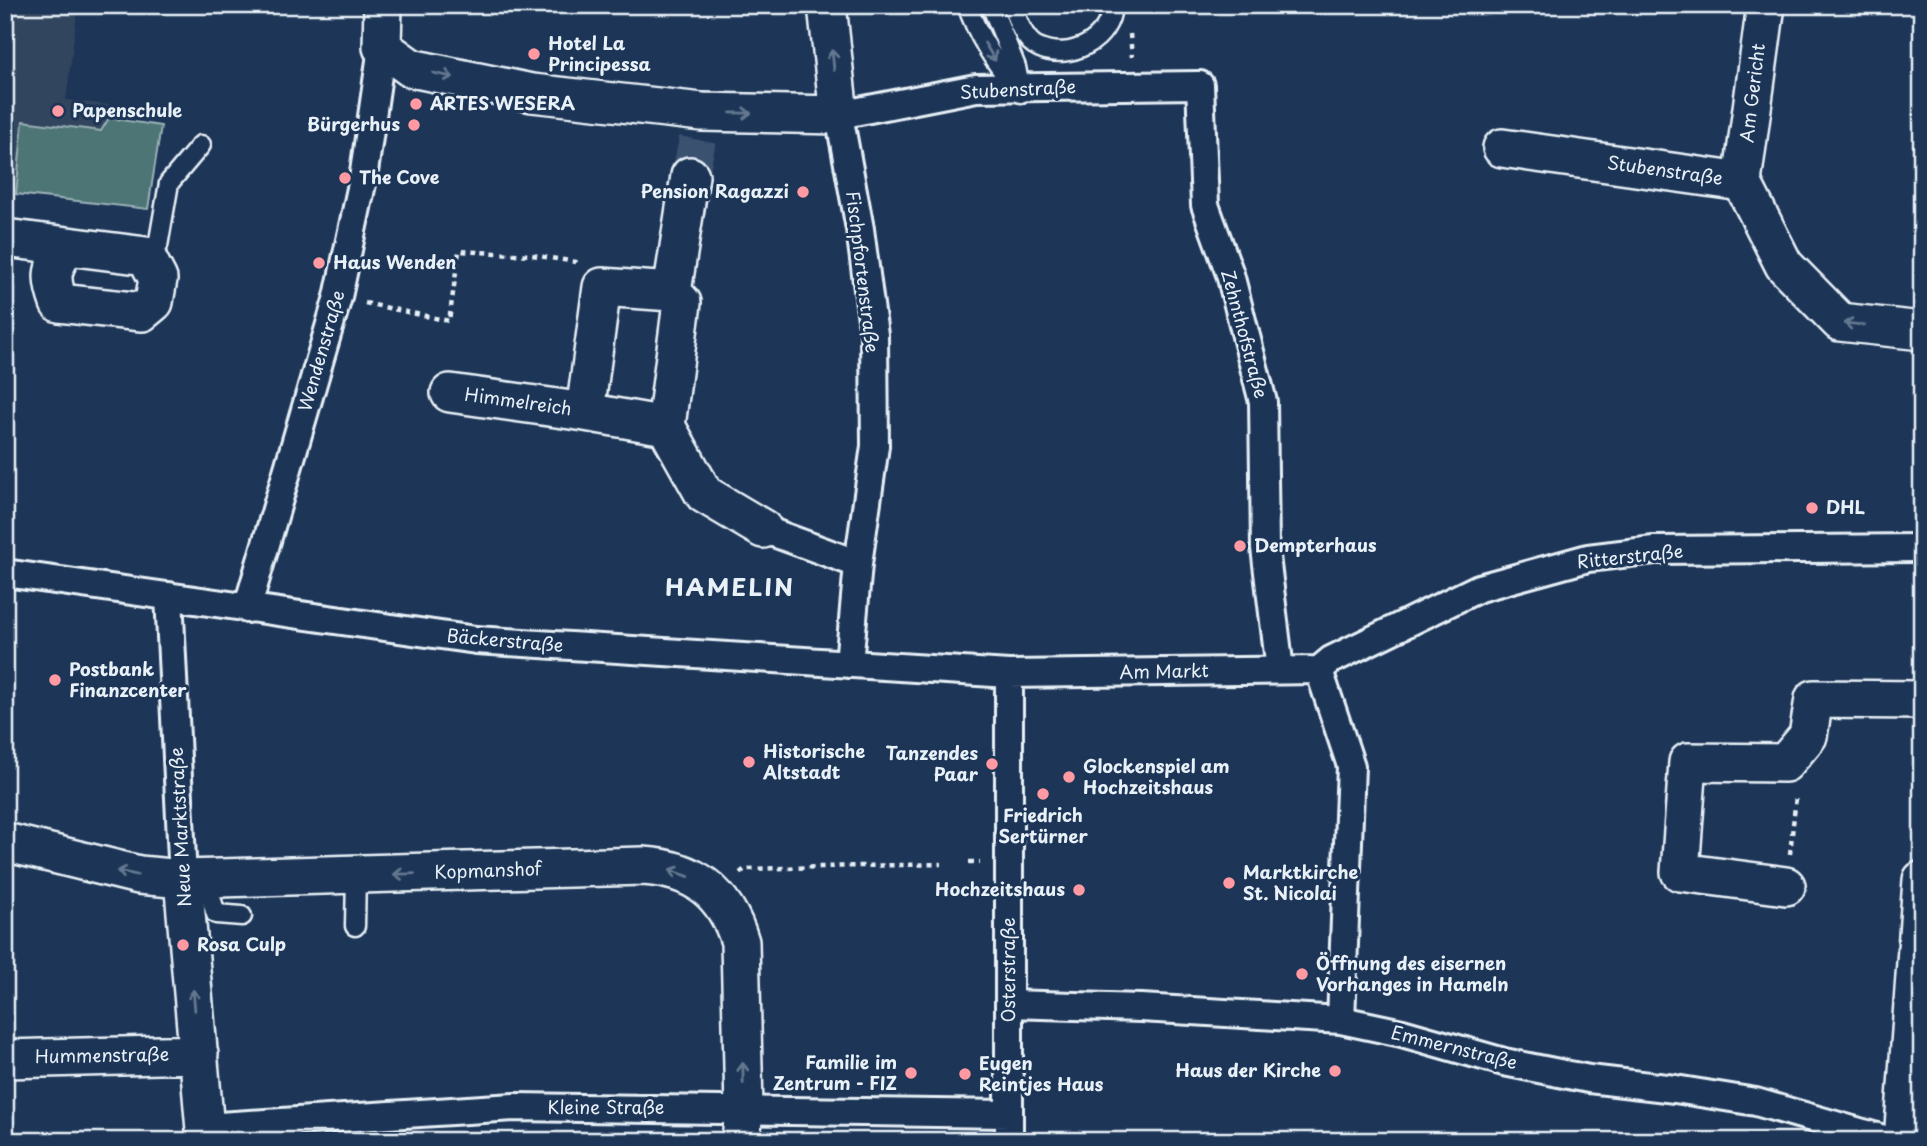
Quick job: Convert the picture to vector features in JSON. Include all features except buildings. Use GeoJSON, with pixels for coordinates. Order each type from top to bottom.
{"type":"FeatureCollection","features":[{"type":"Feature","properties":{"kind":"street","name":"Wendenstraße"},"geometry":{"type":"LineString","coordinates":[[247,609],[338,297],[363,179],[382,47],[383,5]]}},
{"type":"Feature","properties":{"kind":"street","name":"Fischpfortenstraße"},"geometry":{"type":"LineString","coordinates":[[827,5],[839,115],[860,229],[874,335],[875,446],[858,564],[849,664]]}},
{"type":"Feature","properties":{"kind":"street","name":"Am Gericht"},"geometry":{"type":"LineString","coordinates":[[1742,182],[1766,5]]}},
{"type":"Feature","properties":{"kind":"street"},"geometry":{"type":"LineString","coordinates":[[382,47],[411,68],[531,93],[701,117],[839,115]]}},
{"type":"Feature","properties":{"kind":"street","name":"Stubenstraße"},"geometry":{"type":"LineString","coordinates":[[839,115],[976,88],[1200,85]]}},
{"type":"Feature","properties":{"kind":"street","name":"Zehnthofstraße"},"geometry":{"type":"LineString","coordinates":[[1200,85],[1205,205],[1230,274],[1264,402],[1265,548],[1280,670]]}},
{"type":"Feature","properties":{"kind":"street","name":"Stubenstraße"},"geometry":{"type":"LineString","coordinates":[[1502,148],[1742,182],[1784,265],[1840,322],[1922,331]]}},
{"type":"Feature","properties":{"kind":"street"},"geometry":{"type":"LineString","coordinates":[[672,292],[690,176]]}},
{"type":"Feature","properties":{"kind":"street"},"geometry":{"type":"LineString","coordinates":[[5,238],[68,246],[146,256],[158,279],[154,302],[142,312],[59,303],[52,285],[54,264],[68,246]]}},
{"type":"Feature","properties":{"kind":"street"},"geometry":{"type":"LineString","coordinates":[[602,287],[672,292],[682,303],[666,426],[704,494],[763,529],[858,564]]}},
{"type":"Feature","properties":{"kind":"street","name":"Himmelreich"},"geometry":{"type":"LineString","coordinates":[[586,412],[602,287]]}},
{"type":"Feature","properties":{"kind":"street","name":"Himmelreich"},"geometry":{"type":"LineString","coordinates":[[450,393],[666,426]]}},
{"type":"Feature","properties":{"kind":"street","name":"Ritterstraße"},"geometry":{"type":"LineString","coordinates":[[1320,670],[1331,660],[1479,588],[1588,558],[1654,550],[1922,548]]}},
{"type":"Feature","properties":{"kind":"street","name":"Bäckerstraße"},"geometry":{"type":"LineString","coordinates":[[5,573],[475,640],[1009,674]]}},
{"type":"Feature","properties":{"kind":"street","name":"Neue Marktstraße"},"geometry":{"type":"LineString","coordinates":[[169,596],[194,878],[199,1054],[205,1134]]}},
{"type":"Feature","properties":{"kind":"street"},"geometry":{"type":"LineString","coordinates":[[1320,670],[1351,766],[1341,1020]]}},
{"type":"Feature","properties":{"kind":"street","name":"Am Markt"},"geometry":{"type":"LineString","coordinates":[[1009,674],[1320,670]]}},
{"type":"Feature","properties":{"kind":"street","name":"Osterstraße"},"geometry":{"type":"LineString","coordinates":[[1009,674],[1009,1141]]}},
{"type":"Feature","properties":{"kind":"street"},"geometry":{"type":"LineString","coordinates":[[1786,886],[1680,872],[1688,762],[1785,763],[1808,736],[1814,699],[1922,700]]}},
{"type":"Feature","properties":{"kind":"street","name":"Kopmanshof"},"geometry":{"type":"LineString","coordinates":[[5,842],[128,873],[194,878],[643,866],[680,872],[711,891],[724,906],[734,923],[740,942],[742,1125]]}},
{"type":"Feature","properties":{"kind":"street"},"geometry":{"type":"LineString","coordinates":[[1903,1141],[1922,880]]}},
{"type":"Feature","properties":{"kind":"street","name":"Emmernstraße"},"geometry":{"type":"LineString","coordinates":[[1009,1004],[1129,1007],[1341,1020],[1504,1062],[1589,1079],[1756,1102],[1891,1141]]}},
{"type":"Feature","properties":{"kind":"street","name":"Hummenstraße"},"geometry":{"type":"LineString","coordinates":[[5,1059],[199,1054]]}},
{"type":"Feature","properties":{"kind":"street","name":"Kleine Straße"},"geometry":{"type":"LineString","coordinates":[[205,1134],[514,1107],[742,1125],[1009,1114]]}},
{"type":"Feature","properties":{"kind":"lane"},"geometry":{"type":"LineString","coordinates":[[967,5],[986,47],[1018,88]]}},
{"type":"Feature","properties":{"kind":"lane"},"geometry":{"type":"LineString","coordinates":[[991,5],[1016,67],[1018,88]]}},
{"type":"Feature","properties":{"kind":"lane"},"geometry":{"type":"LineString","coordinates":[[1012,5],[1020,27],[1036,47],[1059,52],[1080,49],[1099,37],[1112,19],[1112,5]]}},
{"type":"Feature","properties":{"kind":"lane"},"geometry":{"type":"LineString","coordinates":[[146,256],[158,246],[169,183],[201,145]]}},
{"type":"Feature","properties":{"kind":"lane"},"geometry":{"type":"LineString","coordinates":[[355,926],[356,875]]}},
{"type":"Feature","properties":{"kind":"lane"},"geometry":{"type":"LineString","coordinates":[[194,878],[216,914],[242,916]]}},
{"type":"Feature","properties":{"kind":"path"},"geometry":{"type":"LineString","coordinates":[[1130,28],[1135,86]]}},
{"type":"Feature","properties":{"kind":"path"},"geometry":{"type":"LineString","coordinates":[[338,297],[449,321],[459,251],[532,255],[576,262],[602,287]]}},
{"type":"Feature","properties":{"kind":"path"},"geometry":{"type":"LineString","coordinates":[[1785,763],[1797,787],[1786,886]]}},
{"type":"Feature","properties":{"kind":"path"},"geometry":{"type":"LineString","coordinates":[[711,891],[745,869],[941,864]]}},
{"type":"Feature","properties":{"kind":"shaded area","name":"Papenschule"},"geometry":{"type":"Polygon","coordinates":[[[5,5],[78,5],[66,100],[111,105],[109,118],[161,126],[148,209],[5,192],[5,5]]]}},
{"type":"Feature","properties":{"kind":"green space"},"geometry":{"type":"Polygon","coordinates":[[[109,118],[161,126],[148,209],[16,194],[23,121],[101,131],[109,118]]]}},
{"type":"Feature","properties":{"kind":"tunnel"},"geometry":{"type":"LineString","coordinates":[[690,176],[701,123]]}},
{"type":"Feature","properties":{"kind":"place","name":"Hotel La Principessa"},"geometry":{"type":"Point","coordinates":[534,54]}},
{"type":"Feature","properties":{"kind":"place","name":"ARTES WESERA"},"geometry":{"type":"Point","coordinates":[416,104]}},
{"type":"Feature","properties":{"kind":"place","name":"Papenschule"},"geometry":{"type":"Point","coordinates":[58,111]}},
{"type":"Feature","properties":{"kind":"place","name":"Bürgerhus"},"geometry":{"type":"Point","coordinates":[414,125]}},
{"type":"Feature","properties":{"kind":"place","name":"The Cove"},"geometry":{"type":"Point","coordinates":[345,178]}},
{"type":"Feature","properties":{"kind":"place","name":"Pension Ragazzi"},"geometry":{"type":"Point","coordinates":[803,192]}},
{"type":"Feature","properties":{"kind":"place","name":"Haus Wenden"},"geometry":{"type":"Point","coordinates":[319,263]}},
{"type":"Feature","properties":{"kind":"place","name":"DHL"},"geometry":{"type":"Point","coordinates":[1812,508]}},
{"type":"Feature","properties":{"kind":"place","name":"Dempterhaus"},"geometry":{"type":"Point","coordinates":[1240,546]}},
{"type":"Feature","properties":{"kind":"place","name":"Postbank Finanzcenter"},"geometry":{"type":"Point","coordinates":[55,680]}},
{"type":"Feature","properties":{"kind":"place","name":"Historische Altstadt"},"geometry":{"type":"Point","coordinates":[749,762]}},
{"type":"Feature","properties":{"kind":"place","name":"Tanzendes Paar"},"geometry":{"type":"Point","coordinates":[992,764]}},
{"type":"Feature","properties":{"kind":"place","name":"Glockenspiel am Hochzeitshaus"},"geometry":{"type":"Point","coordinates":[1069,777]}},
{"type":"Feature","properties":{"kind":"place","name":"Friedrich Sertürner"},"geometry":{"type":"Point","coordinates":[1043,794]}},
{"type":"Feature","properties":{"kind":"place","name":"Marktkirche St. Nicolai"},"geometry":{"type":"Point","coordinates":[1229,883]}},
{"type":"Feature","properties":{"kind":"place","name":"Hochzeitshaus"},"geometry":{"type":"Point","coordinates":[1079,890]}},
{"type":"Feature","properties":{"kind":"place","name":"Rosa Culp"},"geometry":{"type":"Point","coordinates":[183,945]}},
{"type":"Feature","properties":{"kind":"place","name":"Öffnung des eisernen Vorhanges in Hameln"},"geometry":{"type":"Point","coordinates":[1302,974]}},
{"type":"Feature","properties":{"kind":"place","name":"Haus der Kirche"},"geometry":{"type":"Point","coordinates":[1335,1071]}},
{"type":"Feature","properties":{"kind":"place","name":"Familie im Zentrum - FIZ"},"geometry":{"type":"Point","coordinates":[911,1073]}},
{"type":"Feature","properties":{"kind":"place","name":"Eugen Reintjes Haus"},"geometry":{"type":"Point","coordinates":[965,1074]}},
{"type":"Feature","properties":{"kind":"district","name":"HAMELIN"},"geometry":{"type":"Point","coordinates":[730,588]}}]}
